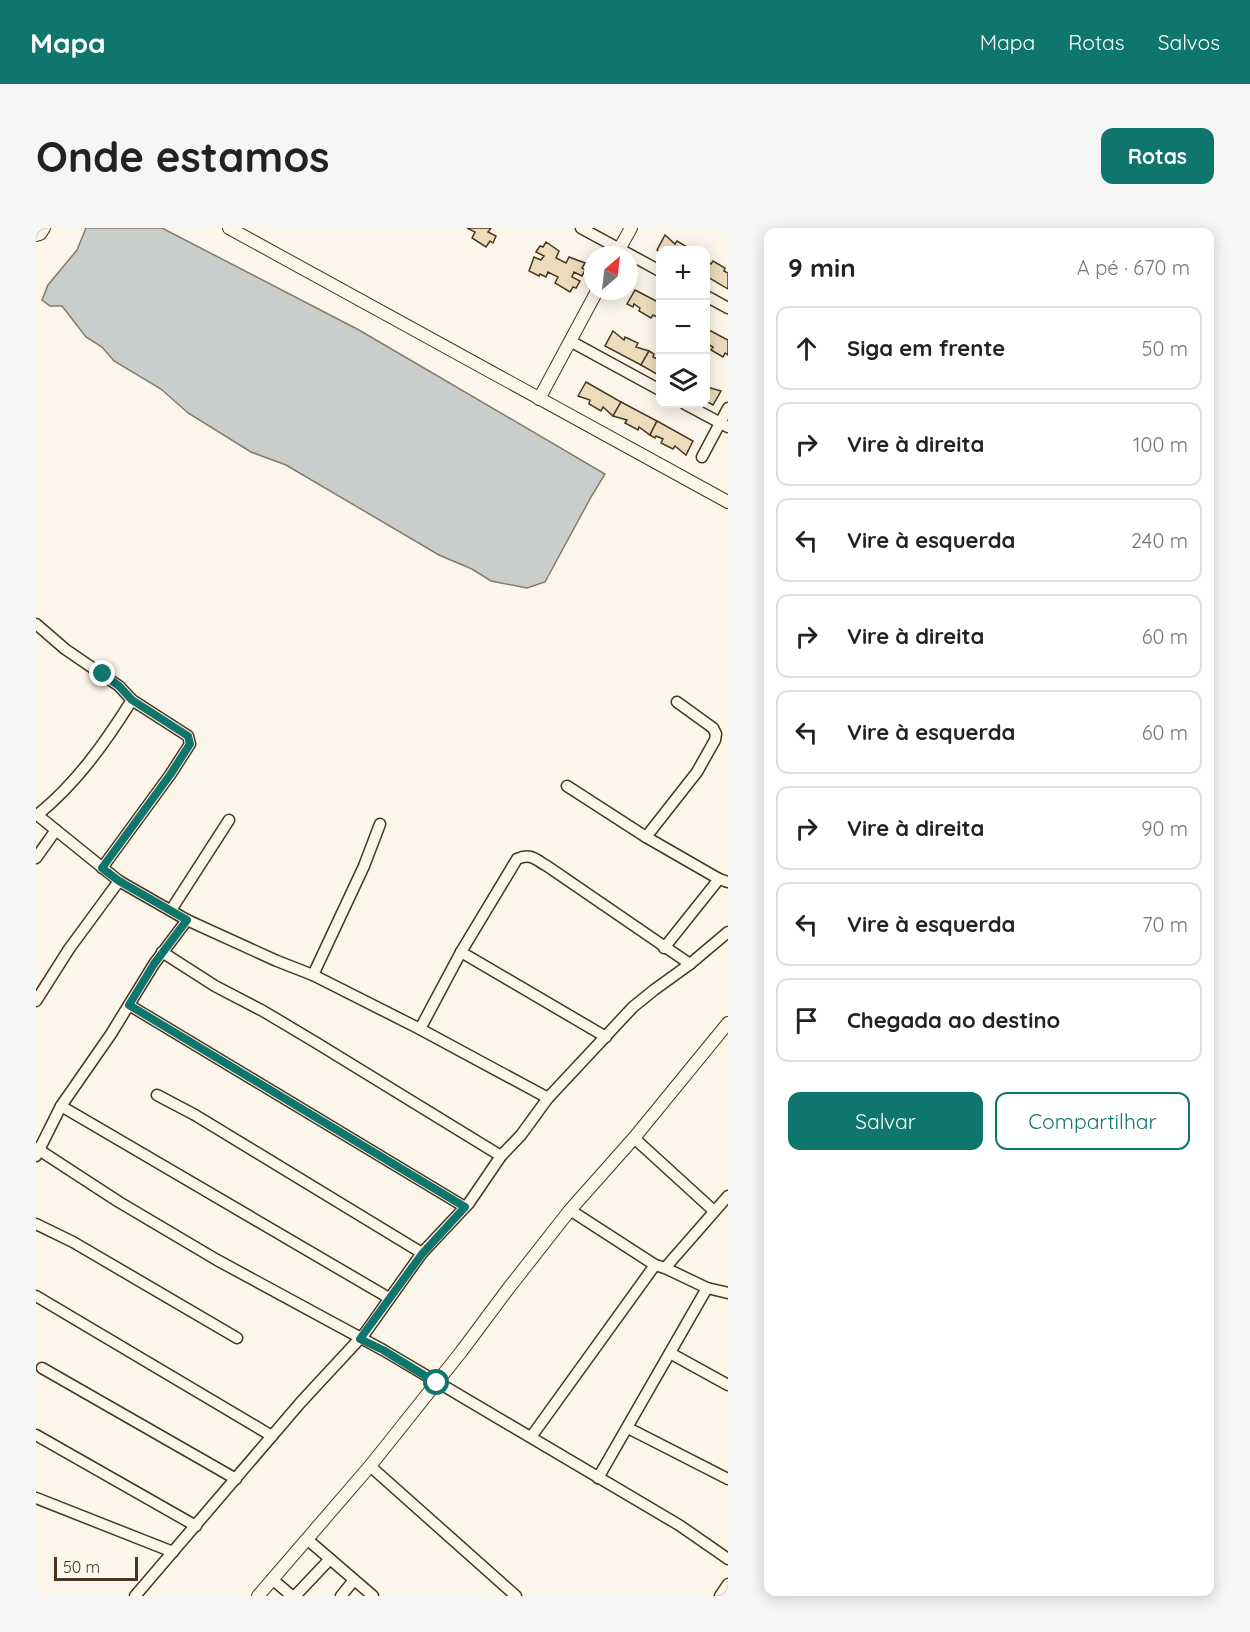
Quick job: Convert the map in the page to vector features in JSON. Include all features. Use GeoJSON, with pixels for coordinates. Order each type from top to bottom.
{"type":"FeatureCollection","features":[{"type":"Feature","properties":{"kind":"street"},"geometry":{"type":"LineString","coordinates":[[36,235],[40,234],[44,228]]}},
{"type":"Feature","properties":{"kind":"street"},"geometry":{"type":"LineString","coordinates":[[229,228],[728,502]]}},
{"type":"Feature","properties":{"kind":"street"},"geometry":{"type":"LineString","coordinates":[[581,228],[609,246]]}},
{"type":"Feature","properties":{"kind":"street"},"geometry":{"type":"LineString","coordinates":[[621,246],[631,228]]}},
{"type":"Feature","properties":{"kind":"street"},"geometry":{"type":"LineString","coordinates":[[638,261],[656,269]]}},
{"type":"Feature","properties":{"kind":"street"},"geometry":{"type":"LineString","coordinates":[[710,299],[728,308]]}},
{"type":"Feature","properties":{"kind":"street"},"geometry":{"type":"LineString","coordinates":[[539,399],[592,300]]}},
{"type":"Feature","properties":{"kind":"street"},"geometry":{"type":"LineString","coordinates":[[570,340],[656,388]]}},
{"type":"Feature","properties":{"kind":"street"},"geometry":{"type":"LineString","coordinates":[[692,408],[724,425]]}},
{"type":"Feature","properties":{"kind":"street"},"geometry":{"type":"LineString","coordinates":[[702,457],[724,425],[728,408]]}},
{"type":"Feature","properties":{"kind":"street"},"geometry":{"type":"LineString","coordinates":[[36,624],[64,649],[119,686],[132,700],[188,736],[190,744],[170,775],[102,868]]}},
{"type":"Feature","properties":{"kind":"street"},"geometry":{"type":"LineString","coordinates":[[132,700],[111,734],[83,770],[62,794],[36,815],[119,881],[187,920],[313,975],[548,1098]]}},
{"type":"Feature","properties":{"kind":"street"},"geometry":{"type":"LineString","coordinates":[[646,837],[697,772],[715,740],[716,734],[713,728],[677,702]]}},
{"type":"Feature","properties":{"kind":"street"},"geometry":{"type":"LineString","coordinates":[[567,786],[646,837],[724,881],[664,948]]}},
{"type":"Feature","properties":{"kind":"street"},"geometry":{"type":"LineString","coordinates":[[171,910],[229,820]]}},
{"type":"Feature","properties":{"kind":"street"},"geometry":{"type":"LineString","coordinates":[[313,975],[364,866],[380,824]]}},
{"type":"Feature","properties":{"kind":"street"},"geometry":{"type":"LineString","coordinates":[[36,858],[56,830]]}},
{"type":"Feature","properties":{"kind":"street"},"geometry":{"type":"LineString","coordinates":[[420,1029],[461,952],[517,859],[525,855],[547,866],[690,964]]}},
{"type":"Feature","properties":{"kind":"street"},"geometry":{"type":"LineString","coordinates":[[36,1000],[69,949],[119,881]]}},
{"type":"Feature","properties":{"kind":"street"},"geometry":{"type":"LineString","coordinates":[[187,920],[162,952],[61,1106],[37,1151],[217,1260],[383,1350],[531,1437],[679,1525],[728,1558]]}},
{"type":"Feature","properties":{"kind":"street"},"geometry":{"type":"LineString","coordinates":[[135,1596],[272,1436],[360,1339],[422,1254],[465,1207],[501,1156],[548,1098],[633,1007],[728,932]]}},
{"type":"Feature","properties":{"kind":"street"},"geometry":{"type":"LineString","coordinates":[[162,952],[215,986],[263,1011],[501,1156]]}},
{"type":"Feature","properties":{"kind":"street"},"geometry":{"type":"LineString","coordinates":[[461,952],[606,1037]]}},
{"type":"Feature","properties":{"kind":"street"},"geometry":{"type":"LineString","coordinates":[[129,1005],[465,1207]]}},
{"type":"Feature","properties":{"kind":"street"},"geometry":{"type":"LineString","coordinates":[[258,1596],[370,1466],[570,1210],[634,1138],[728,1023]]}},
{"type":"Feature","properties":{"kind":"street"},"geometry":{"type":"LineString","coordinates":[[157,1095],[195,1115],[422,1254]]}},
{"type":"Feature","properties":{"kind":"street"},"geometry":{"type":"LineString","coordinates":[[61,1106],[389,1298]]}},
{"type":"Feature","properties":{"kind":"street"},"geometry":{"type":"LineString","coordinates":[[634,1138],[714,1211]]}},
{"type":"Feature","properties":{"kind":"street"},"geometry":{"type":"LineString","coordinates":[[531,1437],[660,1266],[728,1196]]}},
{"type":"Feature","properties":{"kind":"street"},"geometry":{"type":"LineString","coordinates":[[570,1210],[660,1266],[707,1288],[727,1292]]}},
{"type":"Feature","properties":{"kind":"street"},"geometry":{"type":"LineString","coordinates":[[36,1224],[73,1242],[237,1338]]}},
{"type":"Feature","properties":{"kind":"street"},"geometry":{"type":"LineString","coordinates":[[598,1478],[707,1288]]}},
{"type":"Feature","properties":{"kind":"street"},"geometry":{"type":"LineString","coordinates":[[36,1296],[272,1436]]}},
{"type":"Feature","properties":{"kind":"street"},"geometry":{"type":"LineString","coordinates":[[670,1353],[728,1385]]}},
{"type":"Feature","properties":{"kind":"street"},"geometry":{"type":"LineString","coordinates":[[42,1368],[236,1479]]}},
{"type":"Feature","properties":{"kind":"street"},"geometry":{"type":"LineString","coordinates":[[628,1428],[728,1479]]}},
{"type":"Feature","properties":{"kind":"street"},"geometry":{"type":"LineString","coordinates":[[36,1435],[196,1526]]}},
{"type":"Feature","properties":{"kind":"street"},"geometry":{"type":"LineString","coordinates":[[370,1466],[516,1596]]}},
{"type":"Feature","properties":{"kind":"street"},"geometry":{"type":"LineString","coordinates":[[36,1498],[173,1552]]}},
{"type":"Feature","properties":{"kind":"street"},"geometry":{"type":"LineString","coordinates":[[308,1539],[373,1596]]}},
{"type":"Feature","properties":{"kind":"street"},"geometry":{"type":"LineString","coordinates":[[272,1579],[294,1596],[330,1559]]}},
{"type":"Feature","properties":{"kind":"street"},"geometry":{"type":"LineString","coordinates":[[341,1596],[354,1580]]}},
{"type":"Feature","properties":{"kind":"street"},"geometry":{"type":"LineString","coordinates":[[720,1596],[728,1584]]}},
{"type":"Feature","properties":{"kind":"shaded area"},"geometry":{"type":"Polygon","coordinates":[[[86,228],[162,228],[359,330],[605,474],[545,582],[527,588],[491,581],[472,569],[439,555],[286,465],[251,452],[188,413],[161,389],[114,361],[102,347],[86,337],[62,306],[50,306],[42,300],[48,285],[77,250],[86,228]]]}},
{"type":"Feature","properties":{"kind":"building"},"geometry":{"type":"Polygon","coordinates":[[[467,228],[491,228],[488,232],[496,236],[493,243],[490,241],[486,247],[472,238],[475,232],[467,228]]]}},
{"type":"Feature","properties":{"kind":"building"},"geometry":{"type":"Polygon","coordinates":[[[665,235],[675,244],[677,241],[686,246],[659,246],[665,235]]]}},
{"type":"Feature","properties":{"kind":"building"},"geometry":{"type":"Polygon","coordinates":[[[546,242],[559,251],[556,258],[566,263],[569,257],[584,263],[582,276],[574,272],[572,277],[580,281],[576,288],[573,287],[570,292],[555,283],[558,277],[548,272],[546,277],[540,274],[539,276],[529,271],[534,257],[541,260],[544,256],[536,252],[540,246],[543,247],[546,242]]]}},
{"type":"Feature","properties":{"kind":"building"},"geometry":{"type":"Polygon","coordinates":[[[713,261],[725,268],[724,271],[728,273],[728,289],[710,278],[710,263],[713,261]]]}},
{"type":"Feature","properties":{"kind":"building"},"geometry":{"type":"Polygon","coordinates":[[[638,292],[656,301],[656,316],[653,315],[651,318],[639,311],[640,308],[634,304],[633,307],[627,304],[629,300],[638,300],[638,292]]]}},
{"type":"Feature","properties":{"kind":"building"},"geometry":{"type":"Polygon","coordinates":[[[613,331],[624,340],[625,337],[638,343],[636,347],[649,351],[641,365],[605,346],[613,331]]]}},
{"type":"Feature","properties":{"kind":"building"},"geometry":{"type":"Polygon","coordinates":[[[710,331],[728,340],[728,355],[725,353],[723,357],[711,350],[713,347],[710,345],[710,331]]]}},
{"type":"Feature","properties":{"kind":"building"},"geometry":{"type":"Polygon","coordinates":[[[649,351],[656,358],[656,374],[641,365],[649,351]]]}},
{"type":"Feature","properties":{"kind":"building"},"geometry":{"type":"Polygon","coordinates":[[[586,382],[621,402],[613,416],[603,407],[601,411],[589,404],[590,400],[578,396],[586,382]]]}},
{"type":"Feature","properties":{"kind":"building"},"geometry":{"type":"Polygon","coordinates":[[[710,388],[721,391],[713,405],[710,403],[710,388]]]}},
{"type":"Feature","properties":{"kind":"building"},"geometry":{"type":"Polygon","coordinates":[[[621,402],[657,421],[650,435],[639,427],[638,430],[625,423],[627,420],[613,416],[621,402]]]}},
{"type":"Feature","properties":{"kind":"building"},"geometry":{"type":"Polygon","coordinates":[[[657,421],[693,441],[686,455],[675,446],[673,449],[661,443],[663,439],[650,435],[657,421]]]}},
{"type":"Feature","properties":{"kind":"route"},"geometry":{"type":"LineString","coordinates":[[103,674],[132,700],[188,736],[190,740],[190,744],[170,775],[102,868],[119,881],[187,920],[162,952],[129,1005],[465,1207],[422,1254],[360,1339],[383,1350],[437,1383]]}}]}
